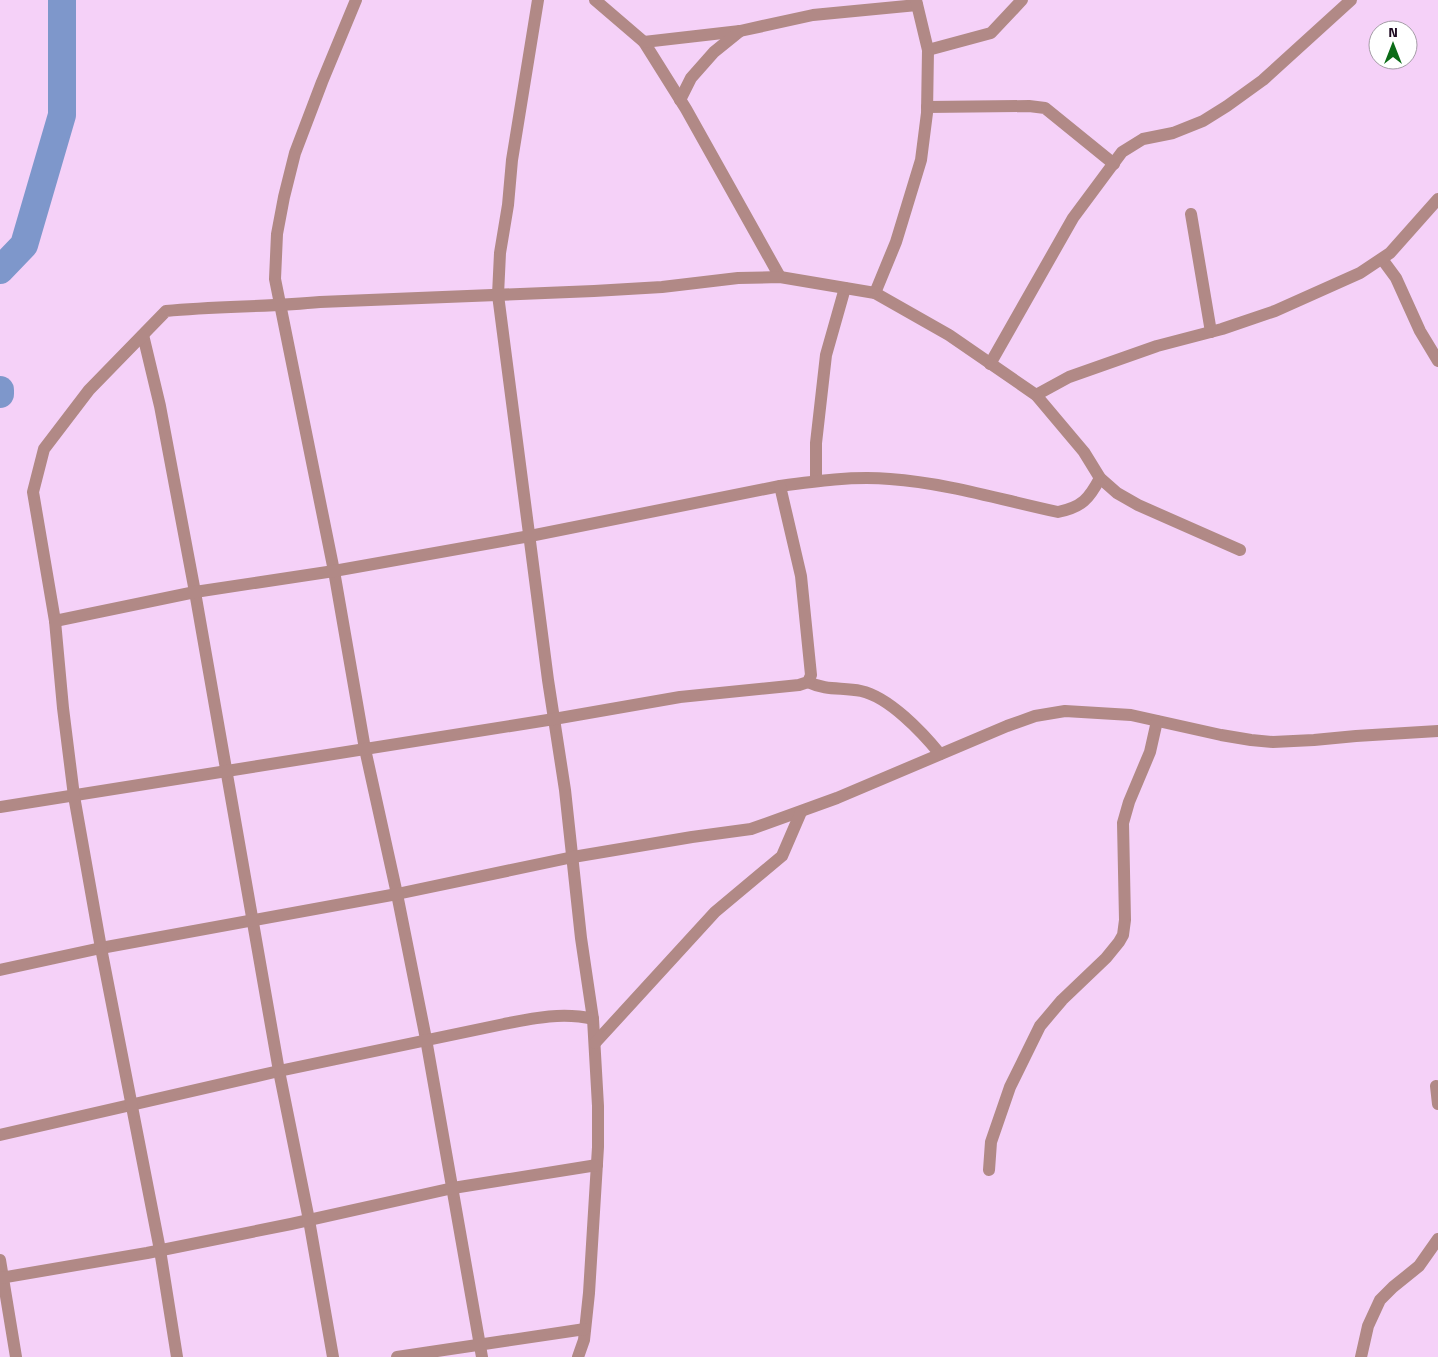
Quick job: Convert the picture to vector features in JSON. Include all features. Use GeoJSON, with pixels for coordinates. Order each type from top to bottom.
{"type":"FeatureCollection","features":[{"type":"Feature","properties":{"kind":"street"},"geometry":{"type":"LineString","coordinates":[[356,0],[295,152],[286,188],[277,243],[275,278],[334,571],[365,750],[397,894],[426,1039],[480,1351]]}},
{"type":"Feature","properties":{"kind":"street"},"geometry":{"type":"LineString","coordinates":[[538,0],[512,160],[508,205],[500,253],[498,295],[559,746],[595,1043],[598,1115],[597,1165],[584,1340],[578,1357]]}},
{"type":"Feature","properties":{"kind":"street"},"geometry":{"type":"LineString","coordinates":[[595,0],[644,42],[680,100],[780,277]]}},
{"type":"Feature","properties":{"kind":"street"},"geometry":{"type":"LineString","coordinates":[[928,50],[991,33],[1022,0]]}},
{"type":"Feature","properties":{"kind":"street"},"geometry":{"type":"LineString","coordinates":[[990,364],[1073,218],[1122,152],[1143,139],[1173,133],[1202,121],[1227,106],[1263,80],[1351,0]]}},
{"type":"Feature","properties":{"kind":"street"},"geometry":{"type":"LineString","coordinates":[[644,42],[740,31],[812,15],[917,2],[928,50],[927,107],[922,160],[896,242],[875,293]]}},
{"type":"Feature","properties":{"kind":"street"},"geometry":{"type":"LineString","coordinates":[[680,100],[691,78],[708,58],[740,31]]}},
{"type":"Feature","properties":{"kind":"street"},"geometry":{"type":"LineString","coordinates":[[927,107],[1029,106],[1045,108],[1114,164]]}},
{"type":"Feature","properties":{"kind":"street"},"geometry":{"type":"LineString","coordinates":[[1036,395],[1069,377],[1157,346],[1210,332],[1275,311],[1360,274],[1390,253],[1438,199]]}},
{"type":"Feature","properties":{"kind":"street"},"geometry":{"type":"LineString","coordinates":[[1192,214],[1210,332]]}},
{"type":"Feature","properties":{"kind":"street"},"geometry":{"type":"LineString","coordinates":[[1382,259],[1396,278],[1420,331],[1438,360]]}},
{"type":"Feature","properties":{"kind":"street"},"geometry":{"type":"LineString","coordinates":[[176,1357],[160,1250],[101,948],[74,796],[55,621],[33,492],[44,449],[89,390],[166,311],[208,307],[280,306],[320,302],[652,287],[738,278],[780,277],[875,293],[948,335],[1036,395],[1084,452],[1100,478],[1117,493],[1138,505],[1240,550]]}},
{"type":"Feature","properties":{"kind":"street"},"geometry":{"type":"LineString","coordinates":[[816,481],[816,443],[826,355],[845,288]]}},
{"type":"Feature","properties":{"kind":"street"},"geometry":{"type":"LineString","coordinates":[[143,335],[160,406],[195,592],[279,1071],[309,1220],[333,1357]]}},
{"type":"Feature","properties":{"kind":"street"},"geometry":{"type":"LineString","coordinates":[[55,621],[195,592],[334,571],[530,536],[780,486],[816,481],[888,478],[961,489],[1058,512],[1070,510],[1082,504],[1100,478]]}},
{"type":"Feature","properties":{"kind":"street"},"geometry":{"type":"LineString","coordinates":[[780,486],[804,591],[810,676],[808,682]]}},
{"type":"Feature","properties":{"kind":"street"},"geometry":{"type":"LineString","coordinates":[[0,807],[365,750],[680,697],[799,685],[808,682],[825,689],[863,691],[882,699],[909,721],[940,754]]}},
{"type":"Feature","properties":{"kind":"street"},"geometry":{"type":"LineString","coordinates":[[0,970],[101,948],[397,894],[573,857],[752,829],[800,812],[1035,716],[1064,711],[1131,715],[1251,740],[1273,742],[1438,731]]}},
{"type":"Feature","properties":{"kind":"street"},"geometry":{"type":"LineString","coordinates":[[989,1170],[991,1142],[1010,1087],[1040,1026],[1062,1000],[1106,958],[1123,935],[1125,920],[1123,823],[1129,802],[1150,752],[1157,721]]}},
{"type":"Feature","properties":{"kind":"street"},"geometry":{"type":"LineString","coordinates":[[595,1043],[715,912],[782,856],[800,812]]}},
{"type":"Feature","properties":{"kind":"street"},"geometry":{"type":"LineString","coordinates":[[0,1135],[426,1039],[541,1017],[578,1016],[593,1019]]}},
{"type":"Feature","properties":{"kind":"street"},"geometry":{"type":"LineString","coordinates":[[1436,1086],[1438,1104]]}},
{"type":"Feature","properties":{"kind":"street"},"geometry":{"type":"LineString","coordinates":[[2,1278],[160,1250],[453,1188],[597,1165]]}},
{"type":"Feature","properties":{"kind":"street"},"geometry":{"type":"LineString","coordinates":[[1361,1357],[1368,1326],[1380,1300],[1393,1286],[1419,1266],[1438,1239]]}},
{"type":"Feature","properties":{"kind":"street"},"geometry":{"type":"LineString","coordinates":[[0,1260],[16,1357]]}},
{"type":"Feature","properties":{"kind":"street"},"geometry":{"type":"LineString","coordinates":[[396,1357],[480,1351],[585,1329]]}},
{"type":"Feature","properties":{"kind":"waterway"},"geometry":{"type":"LineString","coordinates":[[0,270],[24,245],[62,115],[62,0]]}}]}
